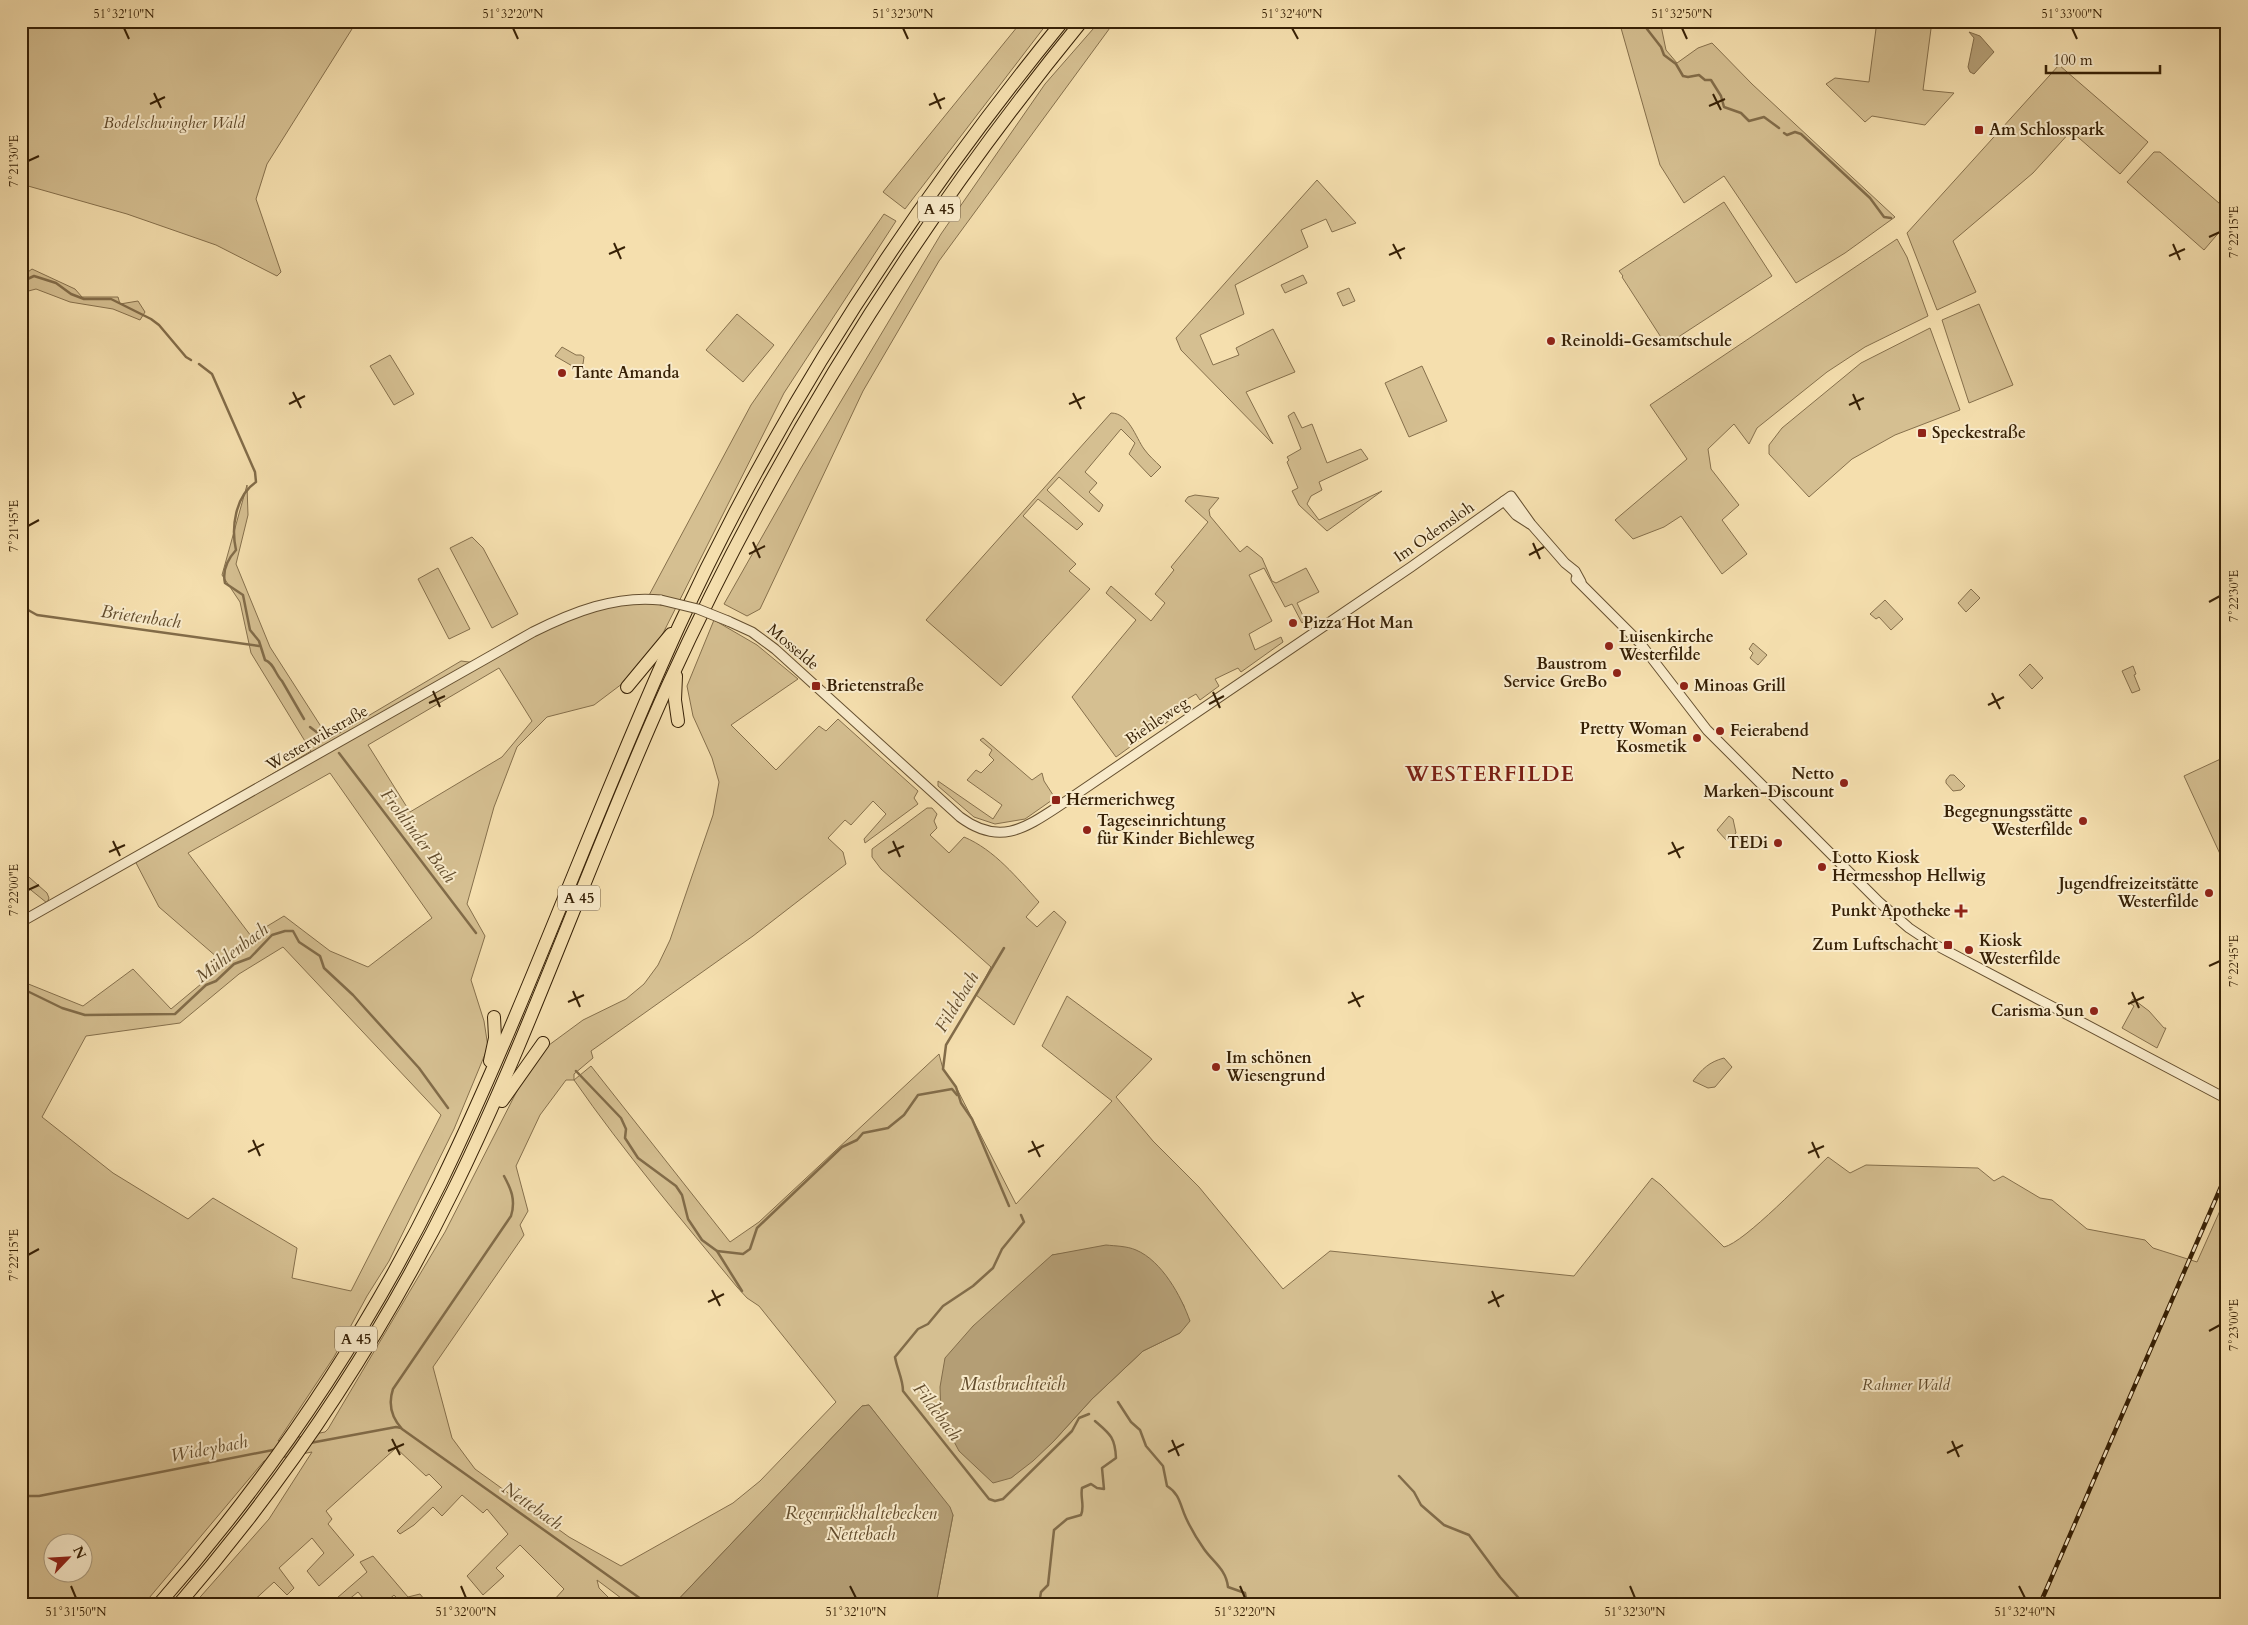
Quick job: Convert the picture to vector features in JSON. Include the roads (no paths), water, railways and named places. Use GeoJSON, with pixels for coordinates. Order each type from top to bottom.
{"type":"FeatureCollection","features":[{"type":"Feature","properties":{"kind":"highway","name":"A 45"},"geometry":{"type":"LineString","coordinates":[[159,1604],[198,1559],[265,1475],[353,1344],[391,1279],[439,1185],[486,1085],[631,732],[681,622],[760,469],[849,316],[926,201],[973,136],[1063,21]]}},
{"type":"Feature","properties":{"kind":"highway","name":"A 45"},"geometry":{"type":"LineString","coordinates":[[179,1604],[248,1521],[288,1469],[322,1418],[368,1346],[454,1189],[509,1068],[644,739],[718,580],[811,407],[864,320],[932,218],[979,152],[1082,21]]}},
{"type":"Feature","properties":{"kind":"highway"},"geometry":{"type":"LineString","coordinates":[[627,687],[681,622]]}},
{"type":"Feature","properties":{"kind":"highway"},"geometry":{"type":"LineString","coordinates":[[678,665],[675,684],[678,721]]}},
{"type":"Feature","properties":{"kind":"highway"},"geometry":{"type":"LineString","coordinates":[[486,1085],[495,1038],[494,1017]]}},
{"type":"Feature","properties":{"kind":"highway"},"geometry":{"type":"LineString","coordinates":[[481,1132],[543,1042]]}},
{"type":"Feature","properties":{"kind":"street","name":"Im Odemsloh"},"geometry":{"type":"LineString","coordinates":[[1373,593],[1508,498],[1516,516],[1531,524],[1565,563],[1575,571],[1581,582],[1598,602],[1640,644],[1707,730],[1879,902],[1909,928],[1966,962],[2227,1099]]}},
{"type":"Feature","properties":{"kind":"street","name":"Biehleweg"},"geometry":{"type":"LineString","coordinates":[[1003,832],[1020,829],[1037,820],[1373,593]]}},
{"type":"Feature","properties":{"kind":"street","name":"Mosselde"},"geometry":{"type":"LineString","coordinates":[[635,599],[661,600],[698,609],[752,632],[775,649],[960,817],[975,827],[992,832],[1003,832]]}},
{"type":"Feature","properties":{"kind":"street","name":"Westerwikstraße"},"geometry":{"type":"LineString","coordinates":[[21,922],[525,636],[563,617],[588,608],[635,599]]}},
{"type":"Feature","properties":{"kind":"water"},"geometry":{"type":"Polygon","coordinates":[[[1969,32],[1980,36],[1994,52],[1974,74],[1970,72],[1968,67],[1974,38],[1969,32]]]}},
{"type":"Feature","properties":{"kind":"water","name":"Mastbruchteich"},"geometry":{"type":"Polygon","coordinates":[[[1106,1245],[1136,1250],[1154,1262],[1176,1290],[1190,1321],[1180,1333],[1143,1351],[1092,1399],[1033,1461],[1011,1478],[993,1483],[959,1451],[941,1417],[940,1387],[945,1358],[973,1326],[1052,1255],[1106,1245]]]}},
{"type":"Feature","properties":{"kind":"water","name":"Regenrückhaltebecken Nettebach"},"geometry":{"type":"Polygon","coordinates":[[[869,1405],[950,1507],[953,1515],[936,1604],[674,1604],[862,1406],[869,1405]]]}},
{"type":"Feature","properties":{"kind":"waterway"},"geometry":{"type":"LineString","coordinates":[[1652,21],[1647,29],[1661,47],[1664,55],[1676,64],[1683,76],[1699,75],[1705,80],[1711,80],[1721,96],[1724,107],[1741,113],[1749,121],[1764,117],[1779,128]]}},
{"type":"Feature","properties":{"kind":"waterway"},"geometry":{"type":"LineString","coordinates":[[1784,133],[1787,135],[1795,132],[1801,134],[1870,198],[1884,217],[1891,218]]}},
{"type":"Feature","properties":{"kind":"waterway","name":"Frohlinder Bach"},"geometry":{"type":"LineString","coordinates":[[21,282],[34,276],[56,283],[71,294],[84,299],[111,299],[159,325],[186,357],[191,360]]}},
{"type":"Feature","properties":{"kind":"waterway","name":"Frohlinder Bach"},"geometry":{"type":"LineString","coordinates":[[199,364],[212,374],[255,472],[256,482],[243,495],[236,513],[234,532],[236,550],[226,565],[225,583],[243,595],[250,630],[259,641],[265,660],[268,661],[282,681],[304,719]]}},
{"type":"Feature","properties":{"kind":"waterway","name":"Brietenbach"},"geometry":{"type":"LineString","coordinates":[[21,606],[37,615],[259,646]]}},
{"type":"Feature","properties":{"kind":"waterway","name":"Frohlinder Bach"},"geometry":{"type":"LineString","coordinates":[[310,727],[323,737]]}},
{"type":"Feature","properties":{"kind":"waterway","name":"Frohlinder Bach"},"geometry":{"type":"LineString","coordinates":[[339,753],[476,933]]}},
{"type":"Feature","properties":{"kind":"waterway","name":"Mühlenbach"},"geometry":{"type":"LineString","coordinates":[[21,988],[62,1008],[85,1015],[175,1014],[206,985],[216,981],[234,964],[250,958],[272,935],[293,931],[299,942],[320,956],[324,968],[353,995],[419,1068],[448,1108]]}},
{"type":"Feature","properties":{"kind":"waterway","name":"Fildebach"},"geometry":{"type":"LineString","coordinates":[[1004,948],[946,1045],[943,1069],[956,1087],[961,1103],[972,1119],[1009,1206]]}},
{"type":"Feature","properties":{"kind":"waterway","name":"Frohlinder Bach"},"geometry":{"type":"LineString","coordinates":[[576,1071],[621,1118],[626,1129],[625,1138],[638,1158],[676,1186],[682,1195],[688,1219],[702,1240],[717,1251],[742,1291]]}},
{"type":"Feature","properties":{"kind":"waterway"},"geometry":{"type":"LineString","coordinates":[[717,1251],[743,1254],[750,1249],[757,1228],[842,1147],[857,1140],[863,1133],[888,1128],[904,1115],[918,1095],[952,1089],[957,1095]]}},
{"type":"Feature","properties":{"kind":"waterway","name":"Wideybach"},"geometry":{"type":"LineString","coordinates":[[504,1176],[512,1195],[511,1216],[393,1389],[391,1400],[393,1415],[402,1429],[648,1604]]}},
{"type":"Feature","properties":{"kind":"waterway","name":"Fildebach"},"geometry":{"type":"LineString","coordinates":[[1021,1215],[1024,1222],[1002,1249],[993,1268],[973,1286],[943,1306],[928,1324],[918,1329],[895,1357],[903,1391],[989,1499],[995,1501],[1003,1499],[1072,1431],[1079,1418],[1089,1414]]}},
{"type":"Feature","properties":{"kind":"waterway"},"geometry":{"type":"LineString","coordinates":[[1118,1402],[1131,1422],[1140,1430],[1146,1446],[1163,1466],[1167,1486],[1177,1496],[1192,1530],[1204,1549],[1222,1570],[1228,1587],[1245,1593],[1247,1604]]}},
{"type":"Feature","properties":{"kind":"waterway","name":"Fildebach"},"geometry":{"type":"LineString","coordinates":[[1039,1604],[1041,1592],[1048,1585],[1054,1530],[1067,1519],[1081,1515],[1083,1508],[1082,1488],[1091,1484],[1097,1488],[1104,1489],[1102,1468],[1116,1458],[1111,1436],[1095,1421]]}},
{"type":"Feature","properties":{"kind":"waterway","name":"Wideybach"},"geometry":{"type":"LineString","coordinates":[[310,1443],[396,1427],[401,1428]]}},
{"type":"Feature","properties":{"kind":"waterway","name":"Wideybach"},"geometry":{"type":"LineString","coordinates":[[21,1496],[39,1496],[278,1449]]}},
{"type":"Feature","properties":{"kind":"waterway"},"geometry":{"type":"LineString","coordinates":[[1399,1476],[1414,1492],[1421,1505],[1444,1525],[1469,1535],[1500,1577],[1524,1604]]}},
{"type":"Feature","properties":{"kind":"railway"},"geometry":{"type":"LineString","coordinates":[[2040,1604],[2227,1173]]}},
{"type":"Feature","properties":{"kind":"place","name":"Am Schlosspark"},"geometry":{"type":"Point","coordinates":[1979,130]}},
{"type":"Feature","properties":{"kind":"place","name":"Reinoldi-Gesamtschule"},"geometry":{"type":"Point","coordinates":[1551,341]}},
{"type":"Feature","properties":{"kind":"place","name":"Tante Amanda"},"geometry":{"type":"Point","coordinates":[562,373]}},
{"type":"Feature","properties":{"kind":"place","name":"Speckestraße"},"geometry":{"type":"Point","coordinates":[1922,433]}},
{"type":"Feature","properties":{"kind":"place","name":"Pizza Hot Man"},"geometry":{"type":"Point","coordinates":[1293,623]}},
{"type":"Feature","properties":{"kind":"place","name":"Luisenkirche Westerfilde"},"geometry":{"type":"Point","coordinates":[1609,646]}},
{"type":"Feature","properties":{"kind":"place","name":"Baustrom Service GreBo"},"geometry":{"type":"Point","coordinates":[1617,673]}},
{"type":"Feature","properties":{"kind":"place","name":"Brietenstraße"},"geometry":{"type":"Point","coordinates":[816,686]}},
{"type":"Feature","properties":{"kind":"place","name":"Minoas Grill"},"geometry":{"type":"Point","coordinates":[1684,686]}},
{"type":"Feature","properties":{"kind":"place","name":"Feierabend"},"geometry":{"type":"Point","coordinates":[1720,731]}},
{"type":"Feature","properties":{"kind":"place","name":"Pretty Woman Kosmetik"},"geometry":{"type":"Point","coordinates":[1697,738]}},
{"type":"Feature","properties":{"kind":"place","name":"Netto Marken-Discount"},"geometry":{"type":"Point","coordinates":[1844,783]}},
{"type":"Feature","properties":{"kind":"place","name":"Hermerichweg"},"geometry":{"type":"Point","coordinates":[1056,800]}},
{"type":"Feature","properties":{"kind":"place","name":"Begegnungsstätte Westerfilde"},"geometry":{"type":"Point","coordinates":[2083,821]}},
{"type":"Feature","properties":{"kind":"place","name":"Tageseinrichtung für Kinder Biehleweg"},"geometry":{"type":"Point","coordinates":[1087,830]}},
{"type":"Feature","properties":{"kind":"place","name":"TEDi"},"geometry":{"type":"Point","coordinates":[1778,843]}},
{"type":"Feature","properties":{"kind":"place","name":"Lotto Kiosk Hermesshop Hellwig"},"geometry":{"type":"Point","coordinates":[1822,867]}},
{"type":"Feature","properties":{"kind":"place","name":"Jugendfreizeitstätte Westerfilde"},"geometry":{"type":"Point","coordinates":[2209,893]}},
{"type":"Feature","properties":{"kind":"place","name":"Punkt Apotheke"},"geometry":{"type":"Point","coordinates":[1961,911]}},
{"type":"Feature","properties":{"kind":"place","name":"Zum Luftschacht"},"geometry":{"type":"Point","coordinates":[1948,945]}},
{"type":"Feature","properties":{"kind":"place","name":"Kiosk Westerfilde"},"geometry":{"type":"Point","coordinates":[1969,950]}},
{"type":"Feature","properties":{"kind":"place","name":"Carisma Sun"},"geometry":{"type":"Point","coordinates":[2094,1011]}},
{"type":"Feature","properties":{"kind":"place","name":"Im schönen Wiesengrund"},"geometry":{"type":"Point","coordinates":[1216,1067]}},
{"type":"Feature","properties":{"kind":"district","name":"WESTERFILDE"},"geometry":{"type":"Point","coordinates":[1490,774]}},
{"type":"Feature","properties":{"kind":"park label","name":"Bodelschwingher Wald"},"geometry":{"type":"Point","coordinates":[174,123]}},
{"type":"Feature","properties":{"kind":"park label","name":"Rahmer Wald"},"geometry":{"type":"Point","coordinates":[1906,1385]}},
{"type":"Feature","properties":{"kind":"water label","name":"Nettebach"},"geometry":{"type":"Point","coordinates":[532,1506]}}]}
